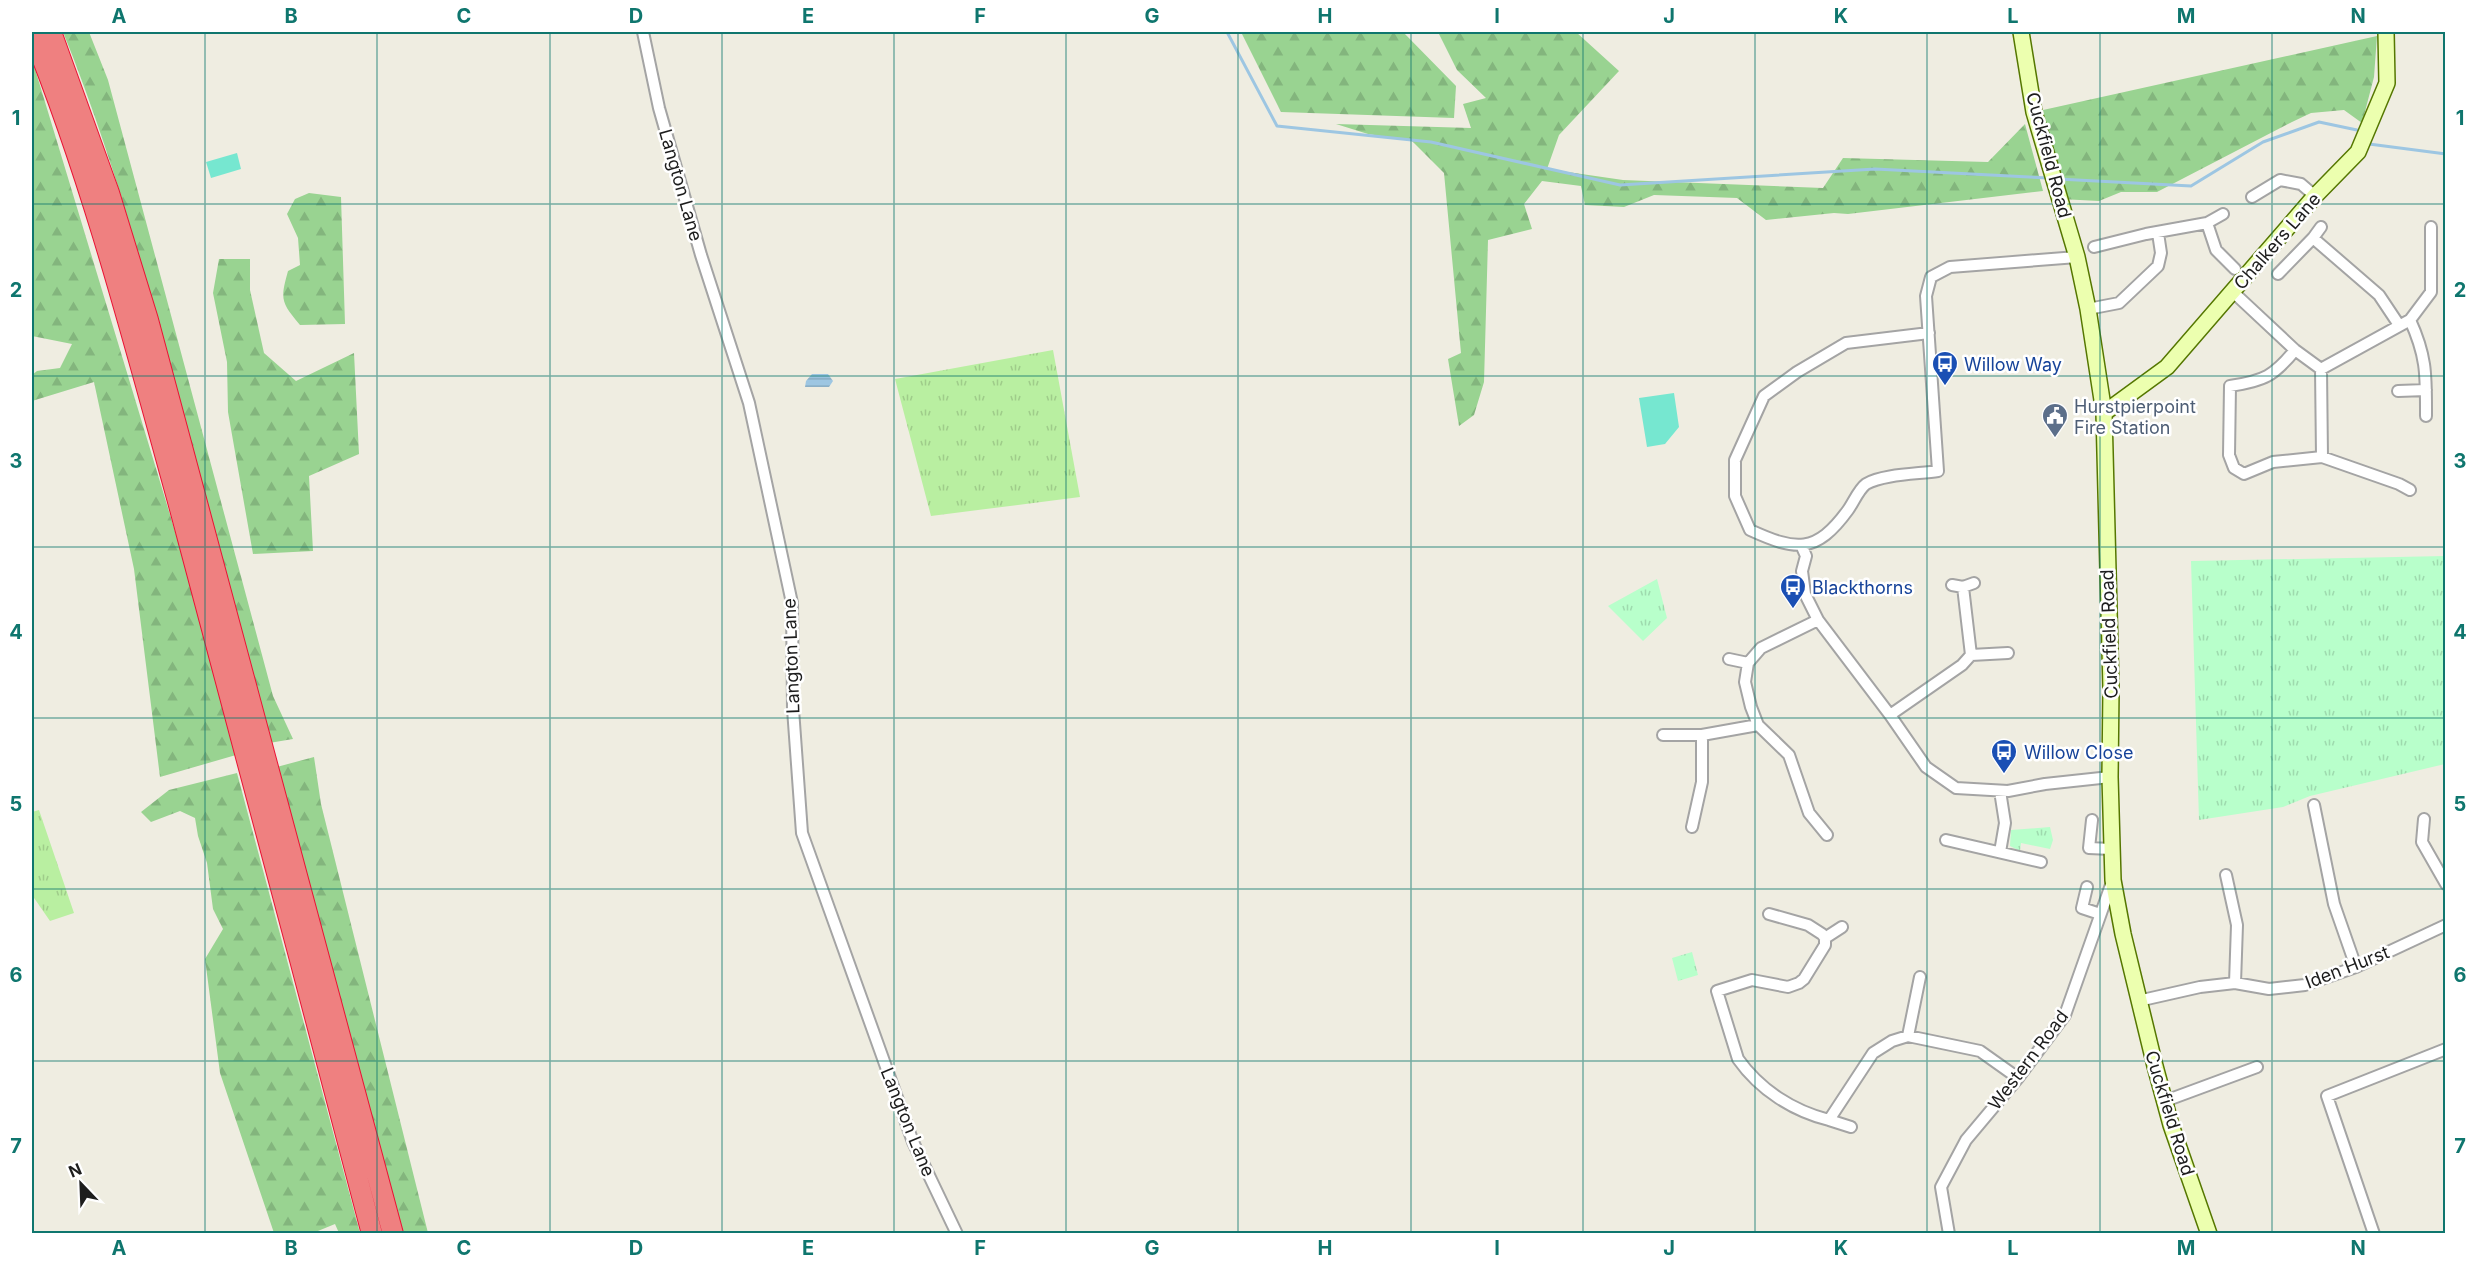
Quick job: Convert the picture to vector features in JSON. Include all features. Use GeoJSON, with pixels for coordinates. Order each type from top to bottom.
{"type":"FeatureCollection","features":[{"type":"Feature","properties":{"kind":"highway"},"geometry":{"type":"LineString","coordinates":[[32,32],[51,78],[116,276],[372,1233]]}},
{"type":"Feature","properties":{"kind":"highway"},"geometry":{"type":"LineString","coordinates":[[51,32],[109,194],[148,320],[393,1233]]}},
{"type":"Feature","properties":{"kind":"street","name":"Langton Lane"},"geometry":{"type":"LineString","coordinates":[[643,32],[659,108],[701,255],[749,403],[792,603],[792,709],[802,833],[913,1142],[957,1233]]}},
{"type":"Feature","properties":{"kind":"street","name":"Cuckfield Road"},"geometry":{"type":"LineString","coordinates":[[2020,32],[2034,112],[2077,256],[2088,309],[2103,413],[2111,689],[2110,777],[2113,880],[2138,1001],[2165,1101],[2209,1233]]}},
{"type":"Feature","properties":{"kind":"street","name":"Chalkers Lane"},"geometry":{"type":"LineString","coordinates":[[2103,413],[2167,367],[2315,196],[2358,152],[2387,83],[2386,32]]}},
{"type":"Feature","properties":{"kind":"street"},"geometry":{"type":"LineString","coordinates":[[2252,197],[2280,180],[2301,184],[2315,196]]}},
{"type":"Feature","properties":{"kind":"street"},"geometry":{"type":"LineString","coordinates":[[2094,247],[2207,223],[2223,214]]}},
{"type":"Feature","properties":{"kind":"street"},"geometry":{"type":"LineString","coordinates":[[2207,223],[2216,250],[2235,269]]}},
{"type":"Feature","properties":{"kind":"street"},"geometry":{"type":"LineString","coordinates":[[2278,274],[2321,227]]}},
{"type":"Feature","properties":{"kind":"street"},"geometry":{"type":"LineString","coordinates":[[2321,369],[2410,320],[2431,291],[2431,227]]}},
{"type":"Feature","properties":{"kind":"street"},"geometry":{"type":"LineString","coordinates":[[2088,309],[2119,303],[2158,266],[2161,253],[2158,233]]}},
{"type":"Feature","properties":{"kind":"street"},"geometry":{"type":"LineString","coordinates":[[2313,238],[2379,295],[2399,325]]}},
{"type":"Feature","properties":{"kind":"street"},"geometry":{"type":"LineString","coordinates":[[1929,333],[1846,343],[1797,372],[1764,396],[1735,460],[1735,496],[1750,530],[1776,542],[1802,547],[1816,541],[1836,527],[1865,485],[1882,479],[1938,471],[1929,333],[1926,296],[1931,277],[1950,267],[2077,256]]}},
{"type":"Feature","properties":{"kind":"street"},"geometry":{"type":"LineString","coordinates":[[2233,291],[2295,350],[2321,369]]}},
{"type":"Feature","properties":{"kind":"street"},"geometry":{"type":"LineString","coordinates":[[2410,320],[2421,345],[2426,373],[2426,416]]}},
{"type":"Feature","properties":{"kind":"street"},"geometry":{"type":"LineString","coordinates":[[2295,350],[2280,369],[2256,382],[2230,386],[2229,454],[2234,468],[2244,474],[2273,462],[2322,457],[2410,490]]}},
{"type":"Feature","properties":{"kind":"street"},"geometry":{"type":"LineString","coordinates":[[2321,369],[2322,457]]}},
{"type":"Feature","properties":{"kind":"street"},"geometry":{"type":"LineString","coordinates":[[2398,391],[2426,390]]}},
{"type":"Feature","properties":{"kind":"street"},"geometry":{"type":"LineString","coordinates":[[1802,547],[1806,556],[1802,571],[1805,594],[1818,620],[1926,767],[1934,773],[1956,788],[2000,791],[2110,777]]}},
{"type":"Feature","properties":{"kind":"street"},"geometry":{"type":"LineString","coordinates":[[1971,655],[1957,586],[1974,582]]}},
{"type":"Feature","properties":{"kind":"street"},"geometry":{"type":"LineString","coordinates":[[1818,620],[1761,648],[1748,663],[1745,682],[1758,725],[1789,755],[1809,813],[1827,834]]}},
{"type":"Feature","properties":{"kind":"street"},"geometry":{"type":"LineString","coordinates":[[1890,715],[1962,665],[1971,655],[2008,653]]}},
{"type":"Feature","properties":{"kind":"street"},"geometry":{"type":"LineString","coordinates":[[1729,659],[1748,663]]}},
{"type":"Feature","properties":{"kind":"street"},"geometry":{"type":"LineString","coordinates":[[1663,735],[1702,735],[1758,725]]}},
{"type":"Feature","properties":{"kind":"street"},"geometry":{"type":"LineString","coordinates":[[1692,827],[1702,782],[1702,735]]}},
{"type":"Feature","properties":{"kind":"street"},"geometry":{"type":"LineString","coordinates":[[2000,791],[2005,823],[2000,852]]}},
{"type":"Feature","properties":{"kind":"street"},"geometry":{"type":"LineString","coordinates":[[2314,805],[2334,904],[2356,967]]}},
{"type":"Feature","properties":{"kind":"street"},"geometry":{"type":"LineString","coordinates":[[2424,819],[2422,842],[2445,884]]}},
{"type":"Feature","properties":{"kind":"street"},"geometry":{"type":"LineString","coordinates":[[2092,820],[2089,848],[2111,849]]}},
{"type":"Feature","properties":{"kind":"street"},"geometry":{"type":"LineString","coordinates":[[1946,840],[2041,862]]}},
{"type":"Feature","properties":{"kind":"street"},"geometry":{"type":"LineString","coordinates":[[2226,875],[2236,925],[2235,983]]}},
{"type":"Feature","properties":{"kind":"street","name":"Western Road"},"geometry":{"type":"LineString","coordinates":[[1949,1233],[1941,1186],[1966,1140],[2066,1016],[2113,880]]}},
{"type":"Feature","properties":{"kind":"street"},"geometry":{"type":"LineString","coordinates":[[2087,887],[2082,908],[2100,914]]}},
{"type":"Feature","properties":{"kind":"street"},"geometry":{"type":"LineString","coordinates":[[1772,918],[1808,925],[1818,930],[1825,938],[1825,945],[1799,983],[1788,987],[1752,980],[1715,986],[1733,1049],[1744,1068],[1786,1104],[1805,1114],[1851,1128]]}},
{"type":"Feature","properties":{"kind":"street","name":"Iden Hurst"},"geometry":{"type":"LineString","coordinates":[[2138,1001],[2200,987],[2235,983],[2269,989],[2305,986],[2356,967],[2445,925]]}},
{"type":"Feature","properties":{"kind":"street"},"geometry":{"type":"LineString","coordinates":[[1825,938],[1842,927]]}},
{"type":"Feature","properties":{"kind":"street"},"geometry":{"type":"LineString","coordinates":[[1908,1036],[1920,977]]}},
{"type":"Feature","properties":{"kind":"street"},"geometry":{"type":"LineString","coordinates":[[1829,1120],[1874,1053],[1892,1041],[1908,1036],[1980,1051],[2018,1078]]}},
{"type":"Feature","properties":{"kind":"street"},"geometry":{"type":"LineString","coordinates":[[2374,1233],[2327,1095],[2445,1049]]}},
{"type":"Feature","properties":{"kind":"street"},"geometry":{"type":"LineString","coordinates":[[2165,1101],[2257,1067]]}},
{"type":"Feature","properties":{"kind":"green space"},"geometry":{"type":"Polygon","coordinates":[[[63,32],[89,32],[108,80],[273,696],[293,739],[269,743],[139,254],[116,179],[63,32]]]}},
{"type":"Feature","properties":{"kind":"green space"},"geometry":{"type":"Polygon","coordinates":[[[1241,32],[1403,32],[1456,86],[1454,118],[1281,112],[1241,32]]]}},
{"type":"Feature","properties":{"kind":"green space"},"geometry":{"type":"Polygon","coordinates":[[[1438,32],[1576,32],[1619,71],[1559,135],[1547,169],[1623,180],[1823,188],[1843,158],[1988,162],[2025,124],[2043,191],[1848,214],[1834,213],[1766,220],[1737,198],[1654,195],[1624,207],[1585,205],[1581,186],[1542,181],[1524,204],[1532,229],[1488,240],[1484,382],[1474,415],[1459,426],[1448,359],[1461,353],[1444,173],[1412,141],[1368,134],[1336,124],[1471,128],[1463,104],[1486,98],[1457,70],[1438,32]]]}},
{"type":"Feature","properties":{"kind":"green space"},"geometry":{"type":"Polygon","coordinates":[[[2377,36],[2374,77],[2362,123],[2344,110],[2311,113],[2157,192],[2121,192],[2099,201],[2060,199],[2034,112],[2377,36]]]}},
{"type":"Feature","properties":{"kind":"green space"},"geometry":{"type":"Polygon","coordinates":[[[32,59],[181,551],[236,755],[160,777],[134,569],[94,382],[32,401],[32,375],[37,371],[60,368],[72,344],[32,336],[32,59]]]}},
{"type":"Feature","properties":{"kind":"green space"},"geometry":{"type":"Polygon","coordinates":[[[309,193],[341,197],[345,324],[300,325],[284,300],[288,271],[300,265],[298,238],[287,214],[295,199],[309,193]]]}},
{"type":"Feature","properties":{"kind":"green space"},"geometry":{"type":"Polygon","coordinates":[[[219,259],[250,259],[250,290],[264,353],[296,381],[354,353],[359,454],[309,476],[313,551],[253,554],[228,412],[227,362],[213,293],[219,259]]]}},
{"type":"Feature","properties":{"kind":"green space"},"geometry":{"type":"Polygon","coordinates":[[[1053,350],[1080,497],[931,516],[895,379],[1053,350]]]}},
{"type":"Feature","properties":{"kind":"green space"},"geometry":{"type":"Polygon","coordinates":[[[2445,556],[2445,764],[2310,796],[2283,807],[2199,820],[2191,561],[2445,556]]]}},
{"type":"Feature","properties":{"kind":"green space"},"geometry":{"type":"Polygon","coordinates":[[[1657,579],[1667,618],[1643,641],[1608,606],[1657,579]]]}},
{"type":"Feature","properties":{"kind":"green space"},"geometry":{"type":"Polygon","coordinates":[[[314,757],[321,804],[428,1233],[402,1233],[273,768],[314,757]]]}},
{"type":"Feature","properties":{"kind":"green space"},"geometry":{"type":"Polygon","coordinates":[[[237,773],[360,1233],[339,1233],[335,1224],[313,1233],[274,1233],[220,1073],[205,959],[223,929],[213,909],[207,863],[195,818],[180,811],[151,822],[141,812],[169,790],[237,773]]]}},
{"type":"Feature","properties":{"kind":"green space"},"geometry":{"type":"Polygon","coordinates":[[[39,810],[74,913],[50,921],[32,895],[32,812],[39,810]]]}},
{"type":"Feature","properties":{"kind":"green space"},"geometry":{"type":"Polygon","coordinates":[[[2050,827],[2053,840],[2050,849],[2021,843],[2020,851],[2010,846],[2011,830],[2050,827]]]}},
{"type":"Feature","properties":{"kind":"green space"},"geometry":{"type":"Polygon","coordinates":[[[1692,952],[1698,975],[1678,981],[1672,958],[1692,952]]]}},
{"type":"Feature","properties":{"kind":"shaded area"},"geometry":{"type":"Polygon","coordinates":[[[237,153],[241,169],[211,178],[206,162],[237,153]]]}},
{"type":"Feature","properties":{"kind":"shaded area"},"geometry":{"type":"Polygon","coordinates":[[[812,374],[828,374],[833,381],[829,387],[805,387],[806,381],[812,374]]]}},
{"type":"Feature","properties":{"kind":"shaded area"},"geometry":{"type":"Polygon","coordinates":[[[1674,393],[1679,427],[1665,444],[1647,447],[1639,398],[1674,393]]]}},
{"type":"Feature","properties":{"kind":"waterway"},"geometry":{"type":"LineString","coordinates":[[1227,32],[1277,126],[1431,142],[1620,185],[1875,169],[2048,178]]}},
{"type":"Feature","properties":{"kind":"waterway"},"geometry":{"type":"LineString","coordinates":[[2058,179],[2191,186],[2263,142],[2319,122],[2357,130]]}},
{"type":"Feature","properties":{"kind":"waterway"},"geometry":{"type":"LineString","coordinates":[[2369,144],[2446,154]]}},
{"type":"Feature","properties":{"kind":"place","name":"Willow Way"},"geometry":{"type":"Point","coordinates":[1945,387]}},
{"type":"Feature","properties":{"kind":"place","name":"Hurstpierpoint Fire Station"},"geometry":{"type":"Point","coordinates":[2055,439]}},
{"type":"Feature","properties":{"kind":"place","name":"Blackthorns"},"geometry":{"type":"Point","coordinates":[1793,610]}},
{"type":"Feature","properties":{"kind":"place","name":"Willow Close"},"geometry":{"type":"Point","coordinates":[2004,775]}}]}
